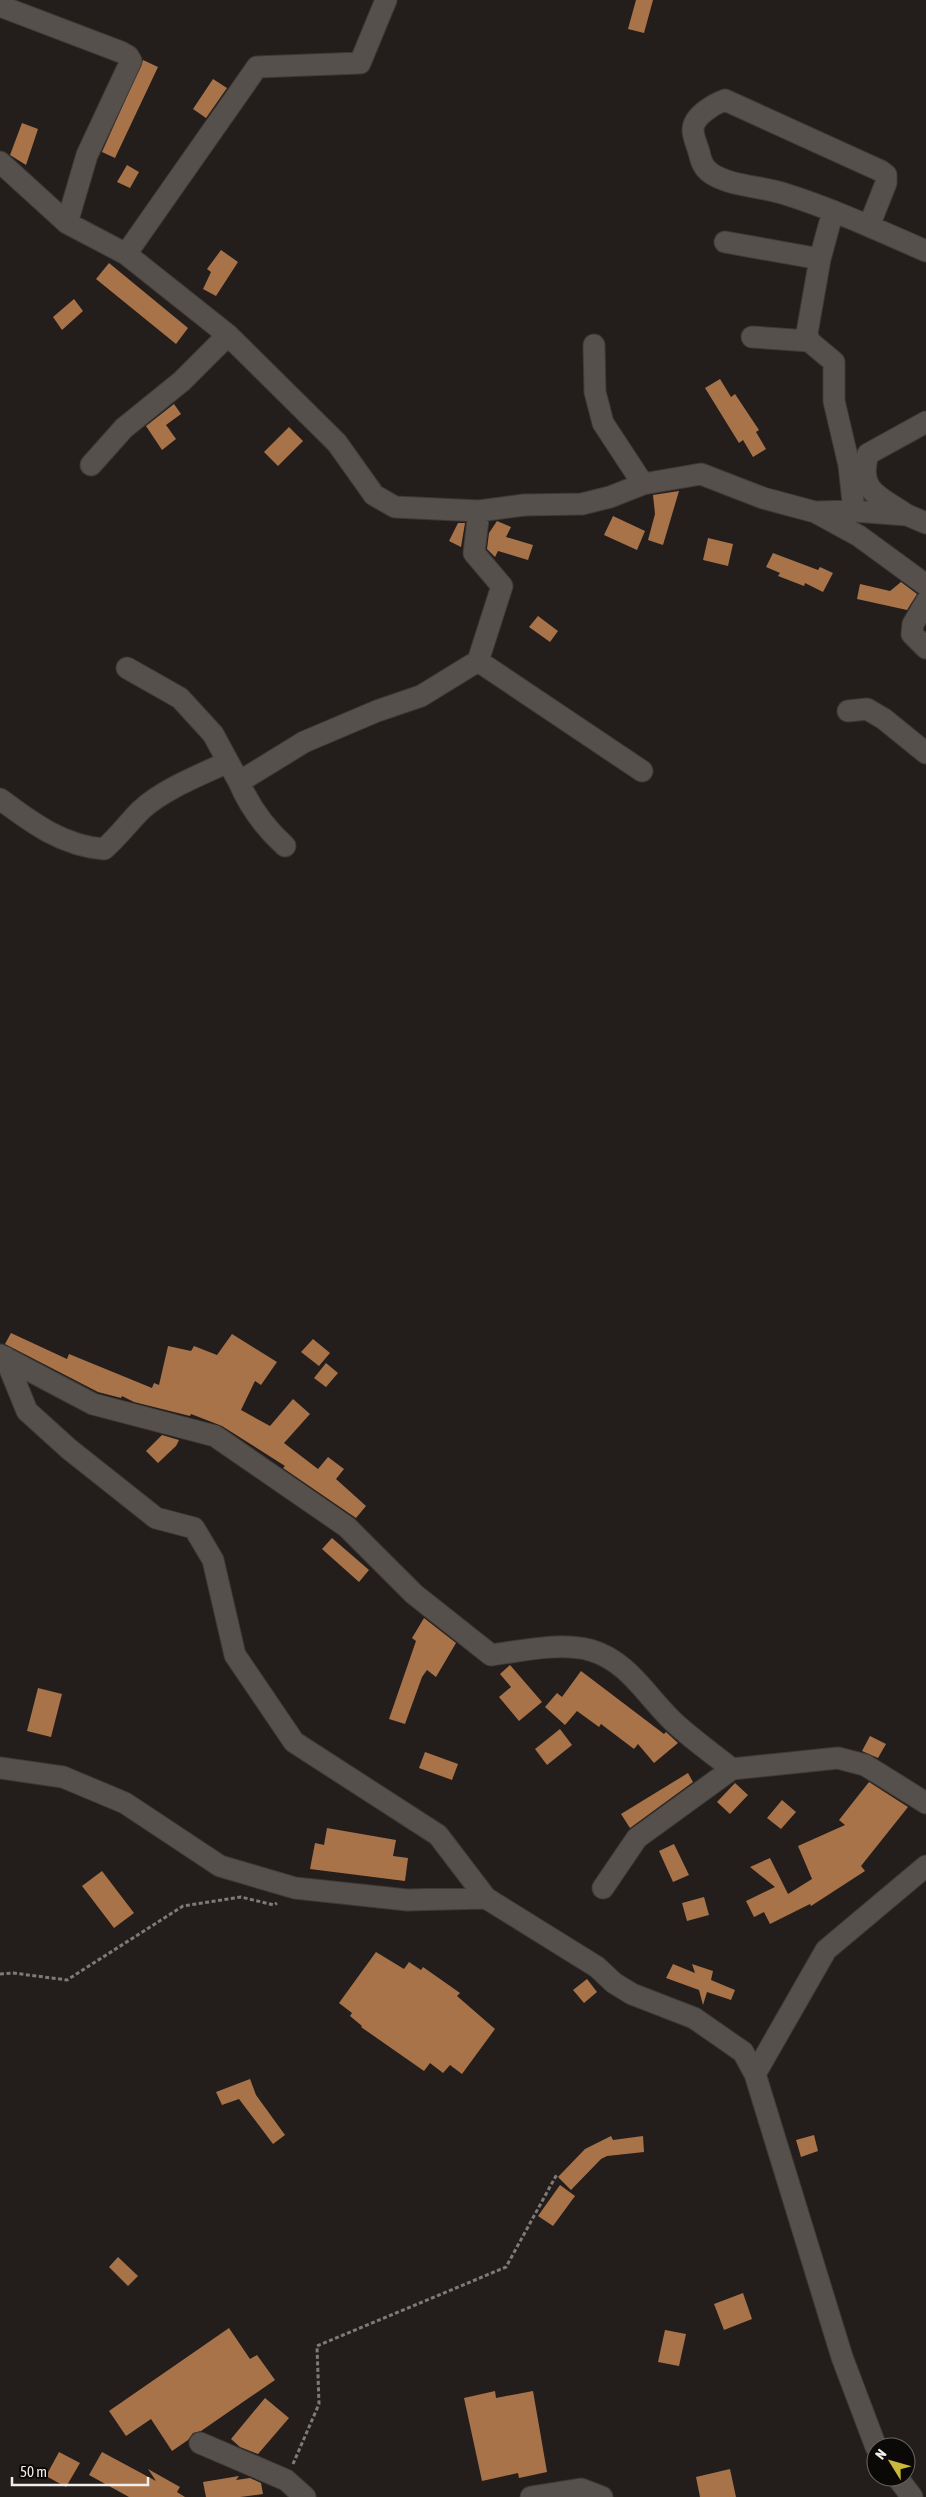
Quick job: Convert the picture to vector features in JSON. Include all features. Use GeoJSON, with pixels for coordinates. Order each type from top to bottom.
{"type":"FeatureCollection","features":[{"type":"Feature","properties":{"kind":"street"},"geometry":{"type":"LineString","coordinates":[[126,254],[257,66],[360,63],[386,0]]}},
{"type":"Feature","properties":{"kind":"street"},"geometry":{"type":"LineString","coordinates":[[0,6],[122,52],[131,61],[87,155],[67,223]]}},
{"type":"Feature","properties":{"kind":"street"},"geometry":{"type":"LineString","coordinates":[[869,226],[886,183],[886,175],[881,171],[725,100],[712,105],[698,120],[693,129],[694,137],[702,164],[711,173],[726,181],[784,193],[833,211],[926,251]]}},
{"type":"Feature","properties":{"kind":"street"},"geometry":{"type":"LineString","coordinates":[[0,162],[67,223],[126,254],[228,334],[337,443],[374,495],[395,507],[479,511],[524,505],[582,504],[610,497],[643,484],[701,474],[763,498],[815,512],[859,536],[926,585]]}},
{"type":"Feature","properties":{"kind":"street"},"geometry":{"type":"LineString","coordinates":[[833,211],[820,259],[807,333],[809,341],[834,362],[834,401],[849,465],[854,511]]}},
{"type":"Feature","properties":{"kind":"street"},"geometry":{"type":"LineString","coordinates":[[725,242],[820,259]]}},
{"type":"Feature","properties":{"kind":"street"},"geometry":{"type":"LineString","coordinates":[[91,465],[124,428],[182,381],[228,334]]}},
{"type":"Feature","properties":{"kind":"street"},"geometry":{"type":"LineString","coordinates":[[752,337],[809,341]]}},
{"type":"Feature","properties":{"kind":"street"},"geometry":{"type":"LineString","coordinates":[[594,345],[595,392],[603,423],[643,484]]}},
{"type":"Feature","properties":{"kind":"street"},"geometry":{"type":"LineString","coordinates":[[917,519],[867,487],[863,471],[868,454],[926,422]]}},
{"type":"Feature","properties":{"kind":"street"},"geometry":{"type":"LineString","coordinates":[[239,782],[304,742],[376,711],[421,696],[478,661],[502,586],[474,553],[479,511]]}},
{"type":"Feature","properties":{"kind":"street"},"geometry":{"type":"LineString","coordinates":[[815,512],[854,511],[917,519]]}},
{"type":"Feature","properties":{"kind":"street"},"geometry":{"type":"LineString","coordinates":[[926,602],[914,624],[912,634],[926,648]]}},
{"type":"Feature","properties":{"kind":"street"},"geometry":{"type":"LineString","coordinates":[[478,661],[642,771]]}},
{"type":"Feature","properties":{"kind":"street"},"geometry":{"type":"LineString","coordinates":[[127,668],[180,698],[214,734],[248,802],[265,827],[285,846]]}},
{"type":"Feature","properties":{"kind":"street"},"geometry":{"type":"LineString","coordinates":[[848,711],[867,709],[884,719],[926,753]]}},
{"type":"Feature","properties":{"kind":"street"},"geometry":{"type":"LineString","coordinates":[[0,799],[35,825],[63,840],[86,848],[104,849],[118,837],[142,809],[181,784],[228,762]]}},
{"type":"Feature","properties":{"kind":"street"},"geometry":{"type":"LineString","coordinates":[[2,1357],[93,1404],[215,1436],[347,1527],[414,1594],[491,1655],[549,1648],[589,1650],[614,1660],[646,1690],[677,1726],[732,1769]]}},
{"type":"Feature","properties":{"kind":"street"},"geometry":{"type":"LineString","coordinates":[[2,1357],[27,1411],[69,1449],[156,1518],[194,1528],[213,1560],[235,1655],[294,1742],[438,1835],[486,1898],[590,1962],[614,1984],[632,1994],[694,2018],[743,2052],[756,2074],[842,2357],[872,2437]]}},
{"type":"Feature","properties":{"kind":"street"},"geometry":{"type":"LineString","coordinates":[[603,1888],[637,1838],[732,1769],[838,1758],[865,1765],[926,1803]]}},
{"type":"Feature","properties":{"kind":"street"},"geometry":{"type":"LineString","coordinates":[[0,1768],[63,1777],[125,1803],[220,1866],[295,1888],[407,1900],[486,1898]]}},
{"type":"Feature","properties":{"kind":"street"},"geometry":{"type":"LineString","coordinates":[[756,2074],[826,1950],[926,1866]]}},
{"type":"Feature","properties":{"kind":"street"},"geometry":{"type":"LineString","coordinates":[[200,2443],[286,2480],[305,2497]]}},
{"type":"Feature","properties":{"kind":"street"},"geometry":{"type":"LineString","coordinates":[[531,2497],[581,2489],[602,2497]]}},
{"type":"Feature","properties":{"kind":"path"},"geometry":{"type":"LineString","coordinates":[[0,1974],[13,1973],[67,1980],[183,1906],[241,1896],[274,1905],[295,1888]]}},
{"type":"Feature","properties":{"kind":"path"},"geometry":{"type":"LineString","coordinates":[[286,2480],[319,2404],[317,2346],[506,2267],[557,2174]]}},
{"type":"Feature","properties":{"kind":"building"},"geometry":{"type":"Polygon","coordinates":[[[636,0],[653,0],[644,33],[628,29],[636,0]]]}},
{"type":"Feature","properties":{"kind":"building"},"geometry":{"type":"Polygon","coordinates":[[[143,60],[158,67],[115,158],[102,152],[143,60]]]}},
{"type":"Feature","properties":{"kind":"building"},"geometry":{"type":"Polygon","coordinates":[[[213,79],[227,88],[206,118],[193,109],[213,79]]]}},
{"type":"Feature","properties":{"kind":"building"},"geometry":{"type":"Polygon","coordinates":[[[22,123],[38,129],[26,165],[10,155],[22,123]]]}},
{"type":"Feature","properties":{"kind":"building"},"geometry":{"type":"Polygon","coordinates":[[[127,165],[139,172],[130,188],[117,182],[127,165]]]}},
{"type":"Feature","properties":{"kind":"building"},"geometry":{"type":"Polygon","coordinates":[[[221,250],[238,262],[216,296],[203,289],[211,272],[207,269],[221,250]]]}},
{"type":"Feature","properties":{"kind":"building"},"geometry":{"type":"Polygon","coordinates":[[[109,263],[188,328],[176,344],[96,279],[109,263]]]}},
{"type":"Feature","properties":{"kind":"building"},"geometry":{"type":"Polygon","coordinates":[[[74,299],[83,311],[62,330],[53,317],[74,299]]]}},
{"type":"Feature","properties":{"kind":"building"},"geometry":{"type":"Polygon","coordinates":[[[720,379],[731,397],[735,394],[759,430],[756,432],[766,449],[753,457],[743,440],[739,443],[705,388],[720,379]]]}},
{"type":"Feature","properties":{"kind":"building"},"geometry":{"type":"Polygon","coordinates":[[[174,404],[181,414],[166,425],[176,439],[162,450],[146,426],[174,404]]]}},
{"type":"Feature","properties":{"kind":"building"},"geometry":{"type":"Polygon","coordinates":[[[289,427],[303,441],[278,466],[264,452],[289,427]]]}},
{"type":"Feature","properties":{"kind":"building"},"geometry":{"type":"Polygon","coordinates":[[[679,491],[663,545],[648,540],[655,514],[653,495],[679,491]]]}},
{"type":"Feature","properties":{"kind":"building"},"geometry":{"type":"Polygon","coordinates":[[[613,516],[645,531],[637,550],[604,535],[613,516]]]}},
{"type":"Feature","properties":{"kind":"building"},"geometry":{"type":"Polygon","coordinates":[[[497,521],[511,527],[506,537],[533,545],[528,560],[498,551],[495,557],[487,549],[489,533],[497,521]]]}},
{"type":"Feature","properties":{"kind":"building"},"geometry":{"type":"Polygon","coordinates":[[[458,523],[465,523],[461,547],[449,541],[458,523]]]}},
{"type":"Feature","properties":{"kind":"building"},"geometry":{"type":"Polygon","coordinates":[[[708,538],[733,544],[728,566],[703,560],[708,538]]]}},
{"type":"Feature","properties":{"kind":"building"},"geometry":{"type":"Polygon","coordinates":[[[773,553],[818,570],[820,567],[833,573],[823,592],[805,583],[804,586],[778,576],[780,573],[766,567],[773,553]]]}},
{"type":"Feature","properties":{"kind":"building"},"geometry":{"type":"Polygon","coordinates":[[[901,582],[917,594],[907,610],[857,599],[860,584],[890,591],[901,582]]]}},
{"type":"Feature","properties":{"kind":"building"},"geometry":{"type":"Polygon","coordinates":[[[538,616],[558,631],[550,642],[529,627],[538,616]]]}},
{"type":"Feature","properties":{"kind":"building"},"geometry":{"type":"Polygon","coordinates":[[[11,1333],[67,1359],[69,1354],[152,1388],[154,1383],[159,1385],[168,1346],[191,1351],[194,1346],[217,1355],[232,1334],[277,1362],[261,1385],[255,1381],[241,1410],[270,1426],[293,1399],[310,1414],[284,1443],[318,1469],[328,1457],[344,1469],[336,1479],[366,1506],[356,1518],[283,1468],[285,1466],[222,1426],[191,1414],[190,1416],[134,1402],[122,1396],[121,1398],[98,1392],[5,1344],[11,1333]]]}},
{"type":"Feature","properties":{"kind":"building"},"geometry":{"type":"Polygon","coordinates":[[[313,1339],[330,1353],[319,1366],[301,1352],[313,1339]]]}},
{"type":"Feature","properties":{"kind":"building"},"geometry":{"type":"Polygon","coordinates":[[[326,1363],[338,1373],[326,1387],[314,1378],[326,1363]]]}},
{"type":"Feature","properties":{"kind":"building"},"geometry":{"type":"Polygon","coordinates":[[[162,1435],[179,1440],[176,1446],[158,1463],[146,1451],[162,1435]]]}},
{"type":"Feature","properties":{"kind":"building"},"geometry":{"type":"Polygon","coordinates":[[[332,1538],[369,1570],[359,1582],[322,1549],[332,1538]]]}},
{"type":"Feature","properties":{"kind":"building"},"geometry":{"type":"Polygon","coordinates":[[[424,1618],[456,1643],[436,1677],[427,1670],[422,1677],[405,1724],[389,1719],[416,1641],[412,1638],[424,1618]]]}},
{"type":"Feature","properties":{"kind":"building"},"geometry":{"type":"Polygon","coordinates":[[[510,1665],[542,1702],[519,1721],[499,1697],[511,1687],[500,1674],[510,1665]]]}},
{"type":"Feature","properties":{"kind":"building"},"geometry":{"type":"Polygon","coordinates":[[[581,1671],[664,1734],[666,1732],[678,1743],[654,1763],[638,1744],[634,1749],[601,1724],[599,1727],[577,1711],[565,1725],[545,1707],[557,1693],[562,1697],[581,1671]]]}},
{"type":"Feature","properties":{"kind":"building"},"geometry":{"type":"Polygon","coordinates":[[[38,1688],[62,1694],[51,1737],[27,1731],[38,1688]]]}},
{"type":"Feature","properties":{"kind":"building"},"geometry":{"type":"Polygon","coordinates":[[[560,1729],[572,1745],[547,1765],[535,1749],[560,1729]]]}},
{"type":"Feature","properties":{"kind":"building"},"geometry":{"type":"Polygon","coordinates":[[[870,1736],[886,1744],[878,1758],[862,1751],[870,1736]]]}},
{"type":"Feature","properties":{"kind":"building"},"geometry":{"type":"Polygon","coordinates":[[[425,1752],[458,1764],[452,1780],[419,1768],[425,1752]]]}},
{"type":"Feature","properties":{"kind":"building"},"geometry":{"type":"Polygon","coordinates":[[[688,1773],[693,1782],[630,1828],[621,1814],[688,1773]]]}},
{"type":"Feature","properties":{"kind":"building"},"geometry":{"type":"Polygon","coordinates":[[[869,1782],[908,1807],[861,1866],[865,1871],[811,1906],[810,1904],[770,1924],[764,1912],[754,1917],[746,1901],[775,1887],[750,1867],[770,1858],[788,1894],[812,1879],[798,1846],[845,1825],[839,1820],[869,1782]]]}},
{"type":"Feature","properties":{"kind":"building"},"geometry":{"type":"Polygon","coordinates":[[[735,1783],[748,1795],[730,1814],[717,1802],[735,1783]]]}},
{"type":"Feature","properties":{"kind":"building"},"geometry":{"type":"Polygon","coordinates":[[[782,1800],[796,1812],[781,1829],[767,1818],[782,1800]]]}},
{"type":"Feature","properties":{"kind":"building"},"geometry":{"type":"Polygon","coordinates":[[[327,1828],[396,1840],[393,1856],[408,1858],[405,1881],[310,1869],[315,1843],[324,1845],[327,1828]]]}},
{"type":"Feature","properties":{"kind":"building"},"geometry":{"type":"Polygon","coordinates":[[[674,1844],[689,1875],[673,1882],[659,1851],[674,1844]]]}},
{"type":"Feature","properties":{"kind":"building"},"geometry":{"type":"Polygon","coordinates":[[[102,1871],[134,1913],[114,1928],[82,1886],[102,1871]]]}},
{"type":"Feature","properties":{"kind":"building"},"geometry":{"type":"Polygon","coordinates":[[[704,1897],[709,1915],[687,1921],[682,1903],[704,1897]]]}},
{"type":"Feature","properties":{"kind":"building"},"geometry":{"type":"Polygon","coordinates":[[[376,1952],[404,1969],[409,1962],[421,1970],[423,1967],[460,1993],[457,1996],[495,2029],[462,2074],[450,2065],[443,2073],[430,2063],[424,2071],[361,2027],[350,2016],[352,2013],[339,2003],[376,1952]]]}},
{"type":"Feature","properties":{"kind":"building"},"geometry":{"type":"Polygon","coordinates":[[[673,1964],[695,1973],[692,1964],[713,1971],[711,1980],[735,1990],[731,2000],[707,1992],[703,2005],[699,1990],[666,1978],[673,1964]]]}},
{"type":"Feature","properties":{"kind":"building"},"geometry":{"type":"Polygon","coordinates":[[[587,1979],[597,1992],[584,2003],[573,1990],[587,1979]]]}},
{"type":"Feature","properties":{"kind":"building"},"geometry":{"type":"Polygon","coordinates":[[[250,2079],[256,2095],[285,2135],[273,2144],[239,2099],[222,2105],[216,2092],[250,2079]]]}},
{"type":"Feature","properties":{"kind":"building"},"geometry":{"type":"Polygon","coordinates":[[[814,2135],[818,2151],[801,2157],[796,2140],[814,2135]]]}},
{"type":"Feature","properties":{"kind":"building"},"geometry":{"type":"Polygon","coordinates":[[[611,2136],[613,2140],[643,2136],[644,2152],[607,2156],[601,2159],[571,2190],[558,2177],[585,2149],[611,2136]]]}},
{"type":"Feature","properties":{"kind":"building"},"geometry":{"type":"Polygon","coordinates":[[[560,2185],[575,2196],[553,2226],[538,2216],[560,2185]]]}},
{"type":"Feature","properties":{"kind":"building"},"geometry":{"type":"Polygon","coordinates":[[[118,2257],[138,2276],[128,2286],[109,2267],[118,2257]]]}},
{"type":"Feature","properties":{"kind":"building"},"geometry":{"type":"Polygon","coordinates":[[[743,2293],[752,2319],[724,2330],[714,2304],[743,2293]]]}},
{"type":"Feature","properties":{"kind":"building"},"geometry":{"type":"Polygon","coordinates":[[[229,2328],[250,2359],[257,2355],[275,2380],[201,2431],[193,2433],[188,2440],[172,2451],[151,2419],[126,2436],[109,2411],[229,2328]]]}},
{"type":"Feature","properties":{"kind":"building"},"geometry":{"type":"Polygon","coordinates":[[[665,2330],[686,2334],[679,2366],[658,2362],[665,2330]]]}},
{"type":"Feature","properties":{"kind":"building"},"geometry":{"type":"Polygon","coordinates":[[[495,2391],[496,2398],[533,2391],[547,2472],[519,2478],[518,2473],[482,2481],[464,2398],[495,2391]]]}},
{"type":"Feature","properties":{"kind":"building"},"geometry":{"type":"Polygon","coordinates":[[[265,2398],[289,2418],[258,2454],[240,2447],[231,2439],[265,2398]]]}},
{"type":"Feature","properties":{"kind":"building"},"geometry":{"type":"Polygon","coordinates":[[[59,2452],[80,2463],[66,2487],[46,2476],[59,2452]]]}},
{"type":"Feature","properties":{"kind":"building"},"geometry":{"type":"Polygon","coordinates":[[[102,2452],[156,2481],[148,2469],[180,2487],[177,2492],[185,2497],[129,2497],[89,2475],[102,2452]]]}},
{"type":"Feature","properties":{"kind":"building"},"geometry":{"type":"Polygon","coordinates":[[[730,2469],[736,2497],[700,2497],[696,2477],[730,2469]]]}},
{"type":"Feature","properties":{"kind":"building"},"geometry":{"type":"Polygon","coordinates":[[[239,2476],[236,2480],[250,2478],[261,2483],[263,2494],[240,2497],[206,2497],[203,2482],[239,2476]]]}}]}
